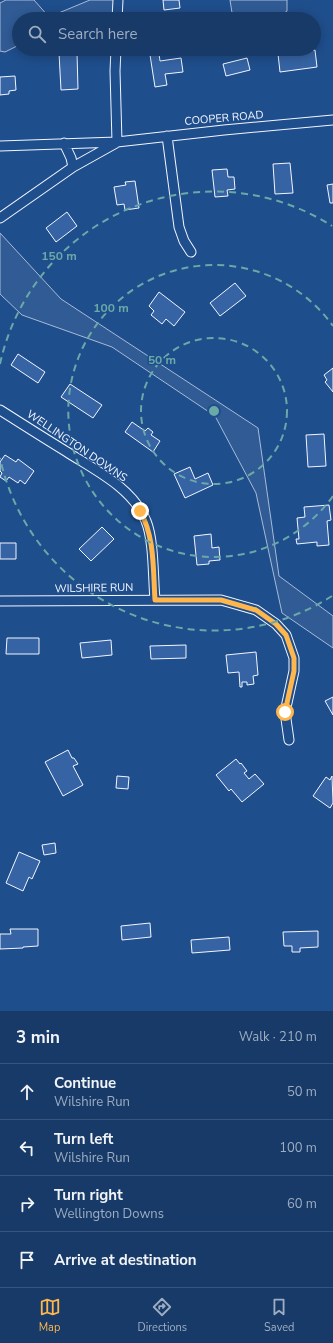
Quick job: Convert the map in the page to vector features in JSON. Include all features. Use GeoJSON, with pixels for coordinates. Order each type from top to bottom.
{"type":"FeatureCollection","features":[{"type":"Feature","properties":{"kind":"street"},"geometry":{"type":"LineString","coordinates":[[117,12],[118,0]]}},
{"type":"Feature","properties":{"kind":"street"},"geometry":{"type":"LineString","coordinates":[[116,56],[117,142]]}},
{"type":"Feature","properties":{"kind":"street","name":"COOPER ROAD"},"geometry":{"type":"LineString","coordinates":[[0,146],[117,142],[333,120]]}},
{"type":"Feature","properties":{"kind":"street"},"geometry":{"type":"LineString","coordinates":[[167,136],[179,227],[184,241],[191,252]]}},
{"type":"Feature","properties":{"kind":"street","name":"COOPER ROAD"},"geometry":{"type":"LineString","coordinates":[[0,218],[73,167],[117,142]]}},
{"type":"Feature","properties":{"kind":"street"},"geometry":{"type":"LineString","coordinates":[[64,143],[71,158],[73,167]]}},
{"type":"Feature","properties":{"kind":"street","name":"WELLINGTON DOWNS"},"geometry":{"type":"LineString","coordinates":[[0,410],[108,479],[129,496],[140,511],[148,526],[155,600]]}},
{"type":"Feature","properties":{"kind":"street","name":"WILSHIRE RUN"},"geometry":{"type":"LineString","coordinates":[[0,601],[221,600],[256,610],[276,624],[286,635],[294,658],[294,671],[285,712],[289,740]]}},
{"type":"Feature","properties":{"kind":"shaded area"},"geometry":{"type":"Polygon","coordinates":[[[6,0],[34,0],[45,12],[12,12],[12,48],[5,52],[0,51],[0,3],[6,0]]]}},
{"type":"Feature","properties":{"kind":"shaded area"},"geometry":{"type":"Polygon","coordinates":[[[90,0],[120,0],[118,12],[61,12],[90,0]]]}},
{"type":"Feature","properties":{"kind":"shaded area"},"geometry":{"type":"Polygon","coordinates":[[[230,0],[287,0],[287,11],[286,12],[232,12],[230,0]]]}},
{"type":"Feature","properties":{"kind":"shaded area"},"geometry":{"type":"Polygon","coordinates":[[[0,233],[61,299],[258,428],[279,576],[333,616],[333,648],[282,613],[256,493],[215,416],[112,347],[22,315],[0,294],[0,233]]]}},
{"type":"Feature","properties":{"kind":"building"},"geometry":{"type":"Polygon","coordinates":[[[163,0],[179,0],[180,8],[164,10],[163,0]]]}},
{"type":"Feature","properties":{"kind":"building"},"geometry":{"type":"Polygon","coordinates":[[[59,56],[77,56],[78,89],[61,90],[59,56]]]}},
{"type":"Feature","properties":{"kind":"building"},"geometry":{"type":"Polygon","coordinates":[[[150,56],[159,56],[160,61],[181,58],[183,72],[165,74],[167,85],[155,87],[150,56]]]}},
{"type":"Feature","properties":{"kind":"building"},"geometry":{"type":"Polygon","coordinates":[[[278,56],[316,56],[317,67],[280,72],[278,56]]]}},
{"type":"Feature","properties":{"kind":"building"},"geometry":{"type":"Polygon","coordinates":[[[247,58],[250,70],[226,76],[223,64],[247,58]]]}},
{"type":"Feature","properties":{"kind":"building"},"geometry":{"type":"Polygon","coordinates":[[[15,76],[16,90],[9,91],[9,94],[0,95],[0,77],[15,76]]]}},
{"type":"Feature","properties":{"kind":"building"},"geometry":{"type":"Polygon","coordinates":[[[290,163],[293,193],[275,194],[273,164],[290,163]]]}},
{"type":"Feature","properties":{"kind":"building"},"geometry":{"type":"Polygon","coordinates":[[[227,169],[228,177],[234,177],[235,189],[227,190],[228,196],[215,197],[212,170],[227,169]]]}},
{"type":"Feature","properties":{"kind":"building"},"geometry":{"type":"Polygon","coordinates":[[[135,181],[139,208],[125,210],[124,204],[117,205],[114,187],[126,185],[125,182],[135,181]]]}},
{"type":"Feature","properties":{"kind":"building"},"geometry":{"type":"Polygon","coordinates":[[[333,184],[333,203],[330,203],[327,185],[333,184]]]}},
{"type":"Feature","properties":{"kind":"building"},"geometry":{"type":"Polygon","coordinates":[[[67,212],[77,226],[56,242],[46,228],[67,212]]]}},
{"type":"Feature","properties":{"kind":"building"},"geometry":{"type":"Polygon","coordinates":[[[235,283],[246,296],[220,316],[210,303],[235,283]]]}},
{"type":"Feature","properties":{"kind":"building"},"geometry":{"type":"Polygon","coordinates":[[[159,292],[185,312],[174,326],[166,319],[162,324],[151,315],[154,311],[149,306],[159,292]]]}},
{"type":"Feature","properties":{"kind":"building"},"geometry":{"type":"Polygon","coordinates":[[[18,354],[45,372],[38,383],[11,365],[18,354]]]}},
{"type":"Feature","properties":{"kind":"building"},"geometry":{"type":"Polygon","coordinates":[[[333,368],[333,392],[325,382],[327,380],[324,375],[333,368]]]}},
{"type":"Feature","properties":{"kind":"building"},"geometry":{"type":"Polygon","coordinates":[[[70,384],[102,405],[93,418],[61,397],[70,384]]]}},
{"type":"Feature","properties":{"kind":"building"},"geometry":{"type":"Polygon","coordinates":[[[132,422],[145,431],[148,428],[153,432],[151,435],[160,441],[153,452],[125,432],[132,422]]]}},
{"type":"Feature","properties":{"kind":"building"},"geometry":{"type":"Polygon","coordinates":[[[324,434],[326,466],[308,467],[306,435],[324,434]]]}},
{"type":"Feature","properties":{"kind":"building"},"geometry":{"type":"Polygon","coordinates":[[[5,455],[16,462],[18,459],[34,471],[25,484],[20,480],[18,483],[9,477],[6,481],[0,477],[2,473],[0,471],[0,462],[5,455]]]}},
{"type":"Feature","properties":{"kind":"building"},"geometry":{"type":"Polygon","coordinates":[[[190,467],[195,479],[208,473],[213,485],[185,498],[174,474],[190,467]]]}},
{"type":"Feature","properties":{"kind":"building"},"geometry":{"type":"Polygon","coordinates":[[[329,505],[331,520],[327,521],[329,545],[317,546],[317,542],[297,544],[296,539],[299,539],[297,518],[305,517],[304,507],[329,505]]]}},
{"type":"Feature","properties":{"kind":"building"},"geometry":{"type":"Polygon","coordinates":[[[102,527],[114,539],[91,561],[79,549],[102,527]]]}},
{"type":"Feature","properties":{"kind":"building"},"geometry":{"type":"Polygon","coordinates":[[[211,534],[212,548],[219,547],[220,560],[209,561],[209,564],[197,565],[194,536],[211,534]]]}},
{"type":"Feature","properties":{"kind":"building"},"geometry":{"type":"Polygon","coordinates":[[[0,543],[16,543],[16,559],[0,559],[0,543]]]}},
{"type":"Feature","properties":{"kind":"building"},"geometry":{"type":"Polygon","coordinates":[[[7,638],[39,638],[39,654],[6,654],[7,638]]]}},
{"type":"Feature","properties":{"kind":"building"},"geometry":{"type":"Polygon","coordinates":[[[111,640],[112,655],[82,658],[80,643],[111,640]]]}},
{"type":"Feature","properties":{"kind":"building"},"geometry":{"type":"Polygon","coordinates":[[[186,645],[186,658],[151,659],[150,646],[186,645]]]}},
{"type":"Feature","properties":{"kind":"building"},"geometry":{"type":"Polygon","coordinates":[[[256,652],[258,675],[253,676],[254,684],[247,685],[247,682],[242,682],[242,687],[240,687],[239,672],[228,673],[226,655],[256,652]]]}},
{"type":"Feature","properties":{"kind":"building"},"geometry":{"type":"Polygon","coordinates":[[[333,697],[333,715],[325,701],[333,697]]]}},
{"type":"Feature","properties":{"kind":"building"},"geometry":{"type":"Polygon","coordinates":[[[68,750],[72,758],[74,758],[78,764],[73,766],[83,785],[63,796],[45,762],[68,750]]]}},
{"type":"Feature","properties":{"kind":"building"},"geometry":{"type":"Polygon","coordinates":[[[236,759],[247,771],[244,773],[249,779],[255,774],[264,784],[242,802],[231,789],[229,791],[216,775],[236,759]]]}},
{"type":"Feature","properties":{"kind":"building"},"geometry":{"type":"Polygon","coordinates":[[[117,776],[129,777],[128,789],[116,788],[117,776]]]}},
{"type":"Feature","properties":{"kind":"building"},"geometry":{"type":"Polygon","coordinates":[[[332,776],[333,803],[330,808],[313,796],[326,777],[330,780],[332,776]]]}},
{"type":"Feature","properties":{"kind":"building"},"geometry":{"type":"Polygon","coordinates":[[[55,843],[56,853],[44,855],[42,845],[55,843]]]}},
{"type":"Feature","properties":{"kind":"building"},"geometry":{"type":"Polygon","coordinates":[[[19,852],[40,861],[32,879],[29,877],[23,891],[6,883],[19,852]]]}},
{"type":"Feature","properties":{"kind":"building"},"geometry":{"type":"Polygon","coordinates":[[[150,923],[151,937],[122,940],[121,926],[150,923]]]}},
{"type":"Feature","properties":{"kind":"building"},"geometry":{"type":"Polygon","coordinates":[[[10,929],[38,929],[38,946],[0,949],[0,934],[11,934],[10,929]]]}},
{"type":"Feature","properties":{"kind":"building"},"geometry":{"type":"Polygon","coordinates":[[[318,931],[318,947],[300,948],[300,952],[292,952],[292,946],[284,946],[283,932],[318,931]]]}},
{"type":"Feature","properties":{"kind":"building"},"geometry":{"type":"Polygon","coordinates":[[[229,937],[230,950],[192,953],[191,940],[229,937]]]}},
{"type":"Feature","properties":{"kind":"route"},"geometry":{"type":"LineString","coordinates":[[140,511],[146,521],[150,537],[155,600],[221,600],[256,610],[276,624],[286,635],[294,658],[294,671],[285,712]]}}]}
